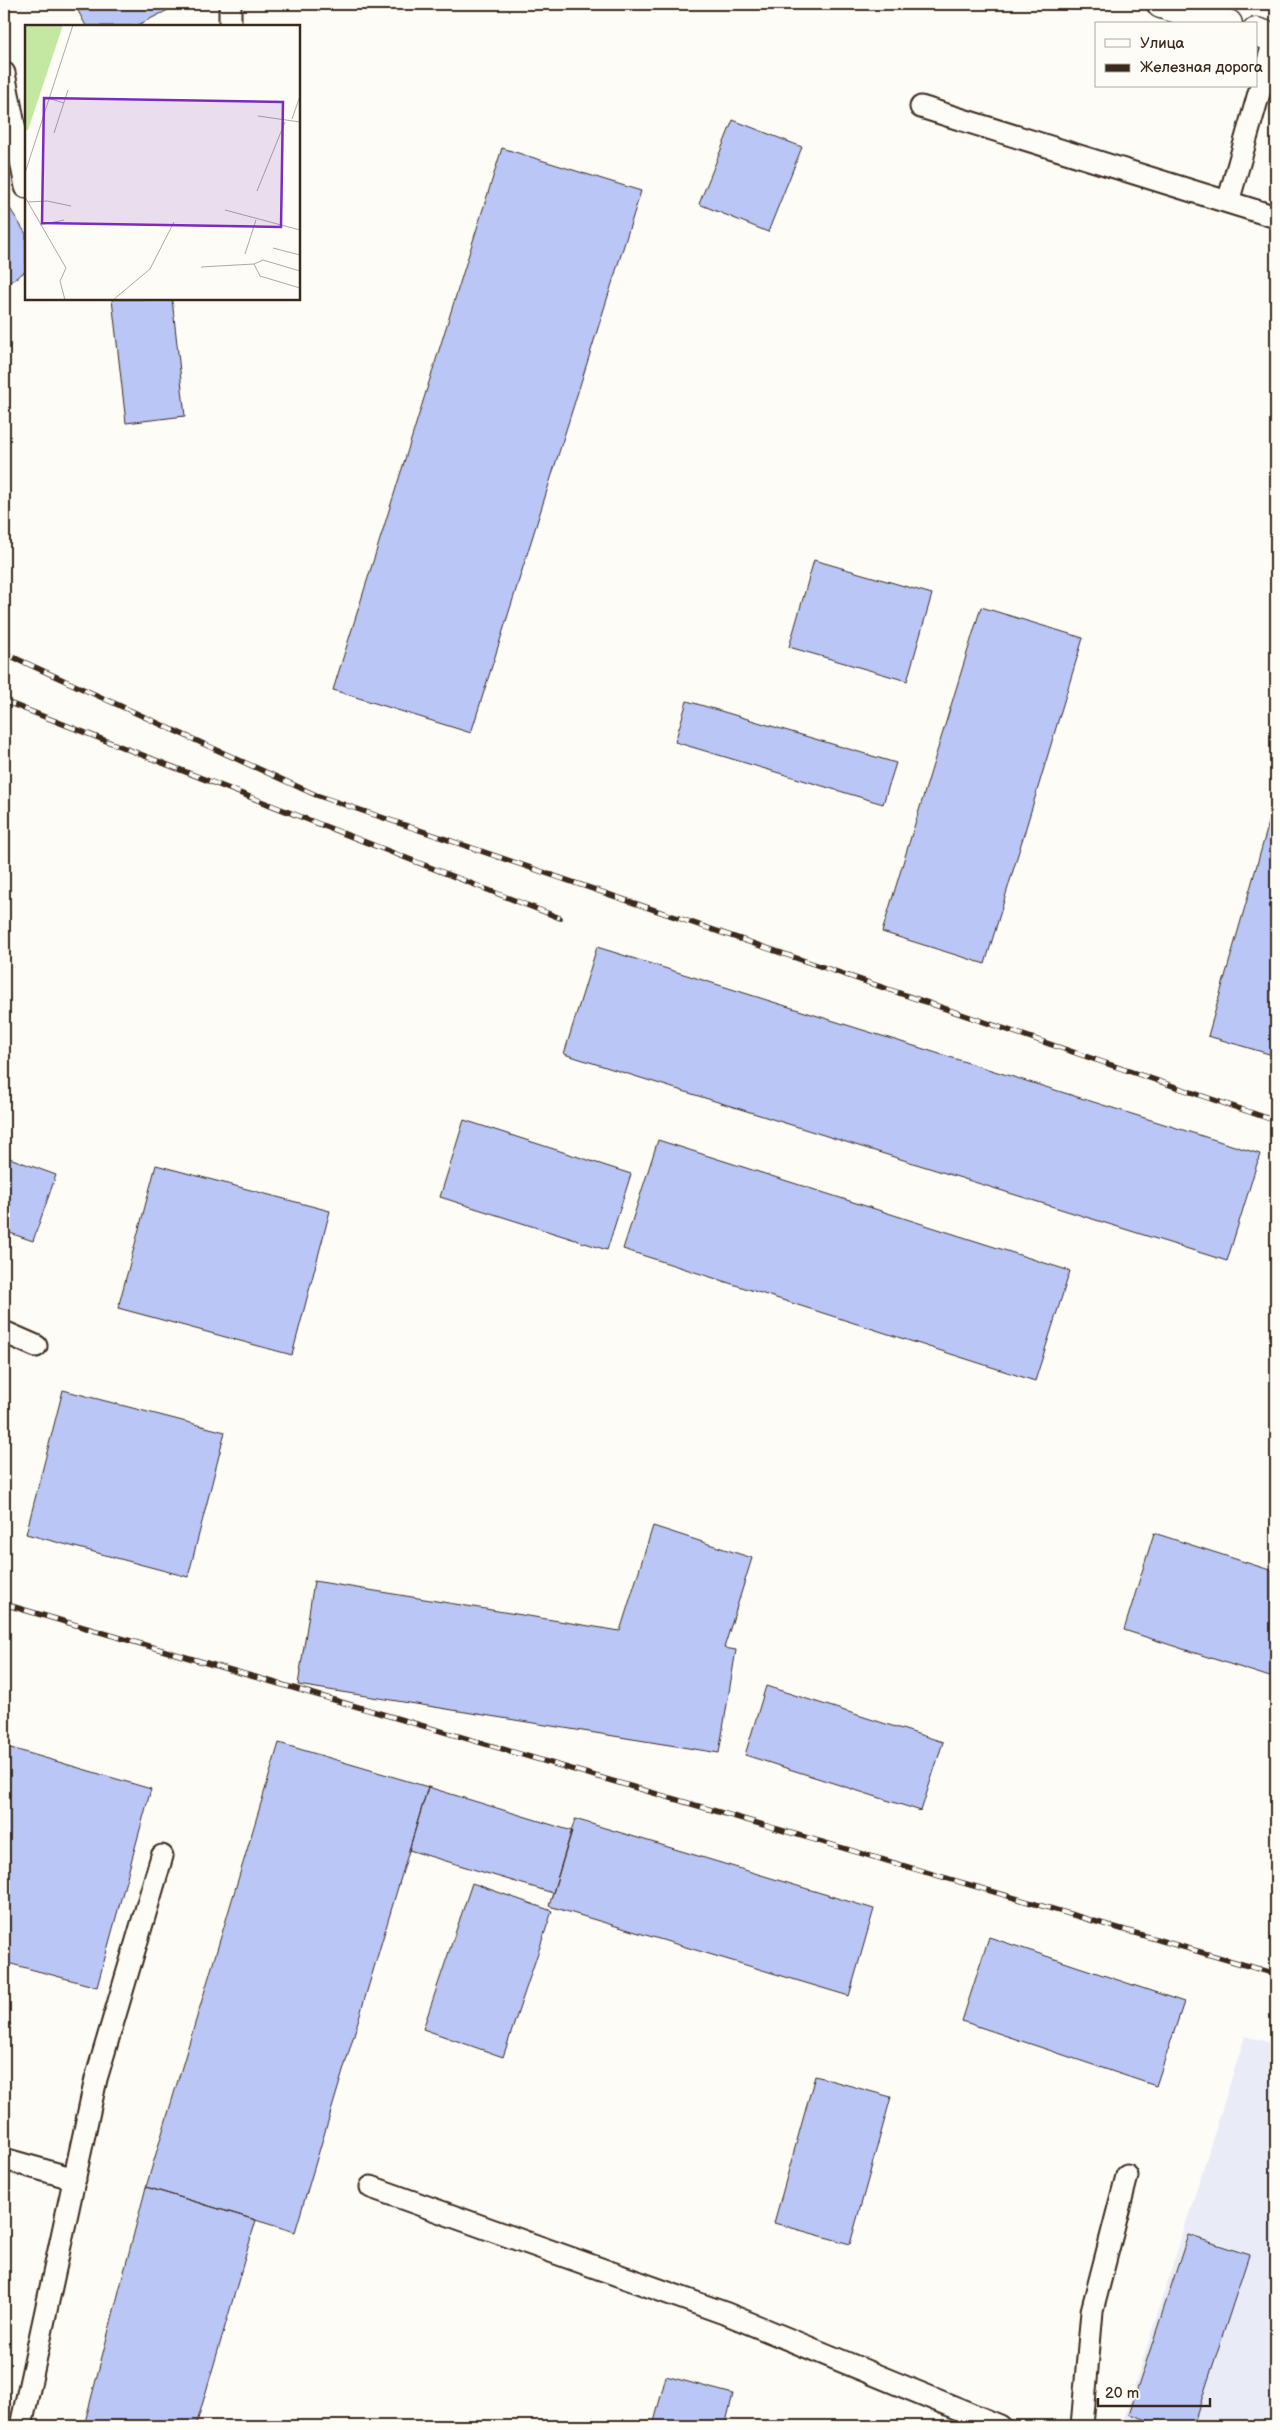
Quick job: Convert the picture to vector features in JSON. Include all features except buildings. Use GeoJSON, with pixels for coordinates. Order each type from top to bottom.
{"type":"FeatureCollection","features":[{"type":"Feature","properties":{"kind":"street"},"geometry":{"type":"LineString","coordinates":[[1161,4],[1221,22]]}},
{"type":"Feature","properties":{"kind":"lane"},"geometry":{"type":"LineString","coordinates":[[230,4],[230,25]]}},
{"type":"Feature","properties":{"kind":"lane"},"geometry":{"type":"LineString","coordinates":[[1258,81],[1269,36]]}},
{"type":"Feature","properties":{"kind":"lane"},"geometry":{"type":"LineString","coordinates":[[4,73],[25,182]]}},
{"type":"Feature","properties":{"kind":"lane"},"geometry":{"type":"LineString","coordinates":[[1228,202],[1256,88]]}},
{"type":"Feature","properties":{"kind":"lane"},"geometry":{"type":"LineString","coordinates":[[921,107],[1276,217]]}},
{"type":"Feature","properties":{"kind":"lane"},"geometry":{"type":"LineString","coordinates":[[4,1332],[36,1346]]}},
{"type":"Feature","properties":{"kind":"lane"},"geometry":{"type":"LineString","coordinates":[[21,2426],[96,2079],[162,1856]]}},
{"type":"Feature","properties":{"kind":"lane"},"geometry":{"type":"LineString","coordinates":[[4,2159],[74,2179]]}},
{"type":"Feature","properties":{"kind":"lane"},"geometry":{"type":"LineString","coordinates":[[1082,2426],[1092,2311],[1127,2176]]}},
{"type":"Feature","properties":{"kind":"lane"},"geometry":{"type":"LineString","coordinates":[[371,2187],[727,2314],[1000,2426]]}},
{"type":"Feature","properties":{"kind":"shaded area"},"geometry":{"type":"Polygon","coordinates":[[[1245,2036],[1276,2044],[1276,2426],[1122,2426],[1245,2036]]]}},
{"type":"Feature","properties":{"kind":"railway"},"geometry":{"type":"LineString","coordinates":[[4,653],[316,795],[1276,1121]]}},
{"type":"Feature","properties":{"kind":"railway"},"geometry":{"type":"LineString","coordinates":[[4,701],[560,918]]}},
{"type":"Feature","properties":{"kind":"railway"},"geometry":{"type":"LineString","coordinates":[[4,1604],[1276,1974]]}}]}
